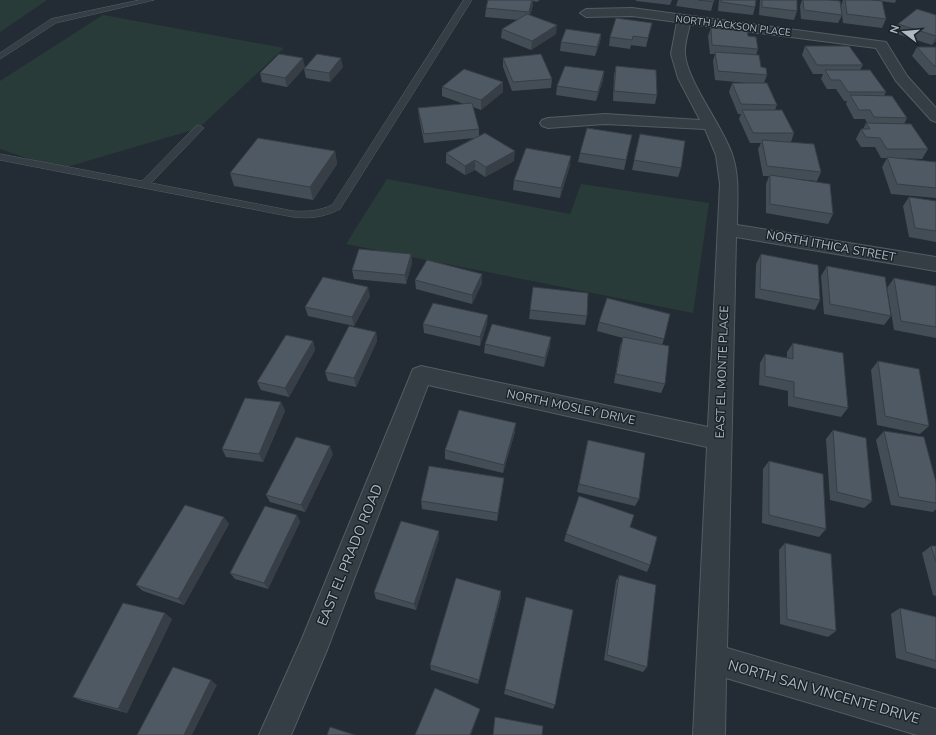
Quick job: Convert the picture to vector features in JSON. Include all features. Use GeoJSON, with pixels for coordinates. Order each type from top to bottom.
{"type":"FeatureCollection","features":[{"type":"Feature","properties":{"kind":"street","name":"NORTH JACKSON PLACE"},"geometry":{"type":"LineString","coordinates":[[586,13],[632,12],[880,45],[901,78],[936,117]]}},
{"type":"Feature","properties":{"kind":"street","name":"EAST EL MONTE PLACE"},"geometry":{"type":"LineString","coordinates":[[684,20],[678,54],[685,78],[711,125],[724,155],[730,184],[726,229],[709,735]]}},
{"type":"Feature","properties":{"kind":"street"},"geometry":{"type":"LineString","coordinates":[[548,123],[605,119],[711,125]]}},
{"type":"Feature","properties":{"kind":"street","name":"NORTH ITHICA STREET"},"geometry":{"type":"LineString","coordinates":[[726,229],[936,264]]}},
{"type":"Feature","properties":{"kind":"street","name":"NORTH MOSLEY DRIVE"},"geometry":{"type":"LineString","coordinates":[[421,375],[720,440]]}},
{"type":"Feature","properties":{"kind":"street","name":"EAST EL PRADO ROAD"},"geometry":{"type":"LineString","coordinates":[[275,735],[312,650],[421,375]]}},
{"type":"Feature","properties":{"kind":"street","name":"NORTH SAN VINCENTE DRIVE"},"geometry":{"type":"LineString","coordinates":[[712,659],[936,725]]}},
{"type":"Feature","properties":{"kind":"lane"},"geometry":{"type":"LineString","coordinates":[[0,57],[54,21],[150,0]]}},
{"type":"Feature","properties":{"kind":"lane"},"geometry":{"type":"LineString","coordinates":[[0,157],[308,216],[328,211],[336,207],[468,0]]}},
{"type":"Feature","properties":{"kind":"lane"},"geometry":{"type":"LineString","coordinates":[[144,185],[199,128]]}},
{"type":"Feature","properties":{"kind":"shaded area"},"geometry":{"type":"Polygon","coordinates":[[[0,0],[47,0],[0,32],[0,0]]]}},
{"type":"Feature","properties":{"kind":"shaded area"},"geometry":{"type":"Polygon","coordinates":[[[103,15],[284,48],[199,128],[60,169],[0,149],[0,81],[103,15]]]}},
{"type":"Feature","properties":{"kind":"shaded area"},"geometry":{"type":"Polygon","coordinates":[[[387,179],[570,214],[581,184],[709,203],[693,313],[346,244],[387,179]]]}},
{"type":"Feature","properties":{"kind":"building"},"geometry":{"type":"Polygon","coordinates":[[[488,0],[532,0],[529,12],[486,8],[488,0]]]}},
{"type":"Feature","properties":{"kind":"building"},"geometry":{"type":"Polygon","coordinates":[[[698,0],[714,0],[714,2],[698,0]]]}},
{"type":"Feature","properties":{"kind":"building"},"geometry":{"type":"Polygon","coordinates":[[[721,0],[756,0],[755,7],[721,2],[721,0]]]}},
{"type":"Feature","properties":{"kind":"building"},"geometry":{"type":"Polygon","coordinates":[[[762,0],[797,0],[797,11],[762,7],[762,0]]]}},
{"type":"Feature","properties":{"kind":"building"},"geometry":{"type":"Polygon","coordinates":[[[803,0],[840,1],[842,15],[804,10],[803,0]]]}},
{"type":"Feature","properties":{"kind":"building"},"geometry":{"type":"Polygon","coordinates":[[[845,0],[882,1],[886,19],[847,14],[845,0]]]}},
{"type":"Feature","properties":{"kind":"building"},"geometry":{"type":"Polygon","coordinates":[[[917,9],[936,15],[936,36],[898,24],[917,9]]]}},
{"type":"Feature","properties":{"kind":"building"},"geometry":{"type":"Polygon","coordinates":[[[527,14],[557,25],[532,41],[502,29],[527,14]]]}},
{"type":"Feature","properties":{"kind":"building"},"geometry":{"type":"Polygon","coordinates":[[[616,18],[652,23],[648,38],[633,36],[632,40],[610,37],[616,18]]]}},
{"type":"Feature","properties":{"kind":"building"},"geometry":{"type":"Polygon","coordinates":[[[711,28],[747,31],[748,36],[756,37],[758,49],[712,45],[711,28]]]}},
{"type":"Feature","properties":{"kind":"building"},"geometry":{"type":"Polygon","coordinates":[[[566,29],[601,34],[597,47],[561,42],[566,29]]]}},
{"type":"Feature","properties":{"kind":"building"},"geometry":{"type":"Polygon","coordinates":[[[805,46],[849,46],[863,65],[817,65],[805,46]]]}},
{"type":"Feature","properties":{"kind":"building"},"geometry":{"type":"Polygon","coordinates":[[[917,47],[936,47],[936,66],[934,66],[917,47]]]}},
{"type":"Feature","properties":{"kind":"building"},"geometry":{"type":"Polygon","coordinates":[[[715,52],[759,55],[761,67],[766,68],[767,75],[718,71],[715,52]]]}},
{"type":"Feature","properties":{"kind":"building"},"geometry":{"type":"Polygon","coordinates":[[[279,54],[303,58],[285,78],[260,73],[279,54]]]}},
{"type":"Feature","properties":{"kind":"building"},"geometry":{"type":"Polygon","coordinates":[[[317,54],[341,58],[329,73],[304,69],[317,54]]]}},
{"type":"Feature","properties":{"kind":"building"},"geometry":{"type":"Polygon","coordinates":[[[541,54],[552,79],[513,82],[503,58],[541,54]]]}},
{"type":"Feature","properties":{"kind":"building"},"geometry":{"type":"Polygon","coordinates":[[[565,66],[604,71],[598,92],[557,86],[565,66]]]}},
{"type":"Feature","properties":{"kind":"building"},"geometry":{"type":"Polygon","coordinates":[[[616,66],[656,70],[657,95],[614,91],[616,66]]]}},
{"type":"Feature","properties":{"kind":"building"},"geometry":{"type":"Polygon","coordinates":[[[464,69],[503,82],[481,100],[442,87],[464,69]]]}},
{"type":"Feature","properties":{"kind":"building"},"geometry":{"type":"Polygon","coordinates":[[[825,70],[870,70],[886,92],[848,92],[840,80],[831,80],[825,70]]]}},
{"type":"Feature","properties":{"kind":"building"},"geometry":{"type":"Polygon","coordinates":[[[732,83],[767,83],[777,105],[741,104],[732,83]]]}},
{"type":"Feature","properties":{"kind":"building"},"geometry":{"type":"Polygon","coordinates":[[[850,95],[892,96],[907,118],[874,117],[870,110],[859,110],[850,95]]]}},
{"type":"Feature","properties":{"kind":"building"},"geometry":{"type":"Polygon","coordinates":[[[472,103],[479,129],[424,134],[418,108],[472,103]]]}},
{"type":"Feature","properties":{"kind":"building"},"geometry":{"type":"Polygon","coordinates":[[[742,110],[782,110],[794,133],[753,133],[742,110]]]}},
{"type":"Feature","properties":{"kind":"building"},"geometry":{"type":"Polygon","coordinates":[[[866,123],[911,124],[928,149],[887,149],[880,138],[866,137],[861,129],[870,129],[866,123]]]}},
{"type":"Feature","properties":{"kind":"building"},"geometry":{"type":"Polygon","coordinates":[[[587,128],[632,135],[626,160],[580,153],[587,128]]]}},
{"type":"Feature","properties":{"kind":"building"},"geometry":{"type":"Polygon","coordinates":[[[485,133],[515,151],[486,167],[475,160],[465,166],[446,153],[485,133]]]}},
{"type":"Feature","properties":{"kind":"building"},"geometry":{"type":"Polygon","coordinates":[[[640,134],[685,141],[681,168],[634,160],[640,134]]]}},
{"type":"Feature","properties":{"kind":"building"},"geometry":{"type":"Polygon","coordinates":[[[258,138],[335,151],[310,187],[230,173],[258,138]]]}},
{"type":"Feature","properties":{"kind":"building"},"geometry":{"type":"Polygon","coordinates":[[[762,140],[814,144],[821,172],[767,166],[762,140]]]}},
{"type":"Feature","properties":{"kind":"building"},"geometry":{"type":"Polygon","coordinates":[[[526,148],[571,156],[561,188],[514,180],[526,148]]]}},
{"type":"Feature","properties":{"kind":"building"},"geometry":{"type":"Polygon","coordinates":[[[887,157],[936,162],[936,188],[897,184],[887,157]]]}},
{"type":"Feature","properties":{"kind":"building"},"geometry":{"type":"Polygon","coordinates":[[[770,175],[830,184],[833,214],[770,204],[770,175]]]}},
{"type":"Feature","properties":{"kind":"building"},"geometry":{"type":"Polygon","coordinates":[[[909,197],[936,201],[936,231],[915,228],[909,197]]]}},
{"type":"Feature","properties":{"kind":"building"},"geometry":{"type":"Polygon","coordinates":[[[359,249],[411,254],[405,275],[352,270],[359,249]]]}},
{"type":"Feature","properties":{"kind":"building"},"geometry":{"type":"Polygon","coordinates":[[[761,254],[818,265],[820,300],[760,289],[761,254]]]}},
{"type":"Feature","properties":{"kind":"building"},"geometry":{"type":"Polygon","coordinates":[[[427,260],[482,274],[472,295],[415,280],[427,260]]]}},
{"type":"Feature","properties":{"kind":"building"},"geometry":{"type":"Polygon","coordinates":[[[827,266],[885,277],[891,316],[830,304],[827,266]]]}},
{"type":"Feature","properties":{"kind":"building"},"geometry":{"type":"Polygon","coordinates":[[[323,277],[368,287],[352,317],[305,307],[323,277]]]}},
{"type":"Feature","properties":{"kind":"building"},"geometry":{"type":"Polygon","coordinates":[[[894,278],[936,286],[936,327],[901,321],[894,278]]]}},
{"type":"Feature","properties":{"kind":"building"},"geometry":{"type":"Polygon","coordinates":[[[533,287],[588,293],[587,316],[530,310],[533,287]]]}},
{"type":"Feature","properties":{"kind":"building"},"geometry":{"type":"Polygon","coordinates":[[[607,298],[670,314],[664,339],[599,322],[607,298]]]}},
{"type":"Feature","properties":{"kind":"building"},"geometry":{"type":"Polygon","coordinates":[[[433,303],[488,315],[480,337],[423,324],[433,303]]]}},
{"type":"Feature","properties":{"kind":"building"},"geometry":{"type":"Polygon","coordinates":[[[492,324],[551,337],[545,358],[485,344],[492,324]]]}},
{"type":"Feature","properties":{"kind":"building"},"geometry":{"type":"Polygon","coordinates":[[[349,326],[376,332],[354,378],[325,372],[349,326]]]}},
{"type":"Feature","properties":{"kind":"building"},"geometry":{"type":"Polygon","coordinates":[[[286,335],[313,341],[285,388],[257,382],[286,335]]]}},
{"type":"Feature","properties":{"kind":"building"},"geometry":{"type":"Polygon","coordinates":[[[623,337],[669,346],[665,384],[616,374],[623,337]]]}},
{"type":"Feature","properties":{"kind":"building"},"geometry":{"type":"Polygon","coordinates":[[[793,343],[843,353],[848,408],[794,397],[794,382],[765,376],[765,354],[793,359],[793,343]]]}},
{"type":"Feature","properties":{"kind":"building"},"geometry":{"type":"Polygon","coordinates":[[[878,361],[919,369],[929,426],[885,416],[878,361]]]}},
{"type":"Feature","properties":{"kind":"building"},"geometry":{"type":"Polygon","coordinates":[[[245,398],[281,402],[259,454],[222,449],[245,398]]]}},
{"type":"Feature","properties":{"kind":"building"},"geometry":{"type":"Polygon","coordinates":[[[459,410],[516,423],[504,465],[445,450],[459,410]]]}},
{"type":"Feature","properties":{"kind":"building"},"geometry":{"type":"Polygon","coordinates":[[[833,430],[866,438],[872,501],[837,492],[833,430]]]}},
{"type":"Feature","properties":{"kind":"building"},"geometry":{"type":"Polygon","coordinates":[[[884,431],[924,437],[936,482],[936,503],[899,497],[884,431]]]}},
{"type":"Feature","properties":{"kind":"building"},"geometry":{"type":"Polygon","coordinates":[[[296,437],[330,446],[301,505],[266,495],[296,437]]]}},
{"type":"Feature","properties":{"kind":"building"},"geometry":{"type":"Polygon","coordinates":[[[588,440],[645,453],[639,499],[579,484],[588,440]]]}},
{"type":"Feature","properties":{"kind":"building"},"geometry":{"type":"Polygon","coordinates":[[[769,461],[823,474],[826,529],[769,515],[769,461]]]}},
{"type":"Feature","properties":{"kind":"building"},"geometry":{"type":"Polygon","coordinates":[[[429,466],[504,478],[498,513],[421,501],[429,466]]]}},
{"type":"Feature","properties":{"kind":"building"},"geometry":{"type":"Polygon","coordinates":[[[579,496],[634,515],[630,527],[657,537],[650,565],[566,534],[579,496]]]}},
{"type":"Feature","properties":{"kind":"building"},"geometry":{"type":"Polygon","coordinates":[[[185,505],[224,517],[178,599],[136,585],[185,505]]]}},
{"type":"Feature","properties":{"kind":"building"},"geometry":{"type":"Polygon","coordinates":[[[265,506],[297,515],[264,583],[230,573],[265,506]]]}},
{"type":"Feature","properties":{"kind":"building"},"geometry":{"type":"Polygon","coordinates":[[[401,521],[439,531],[414,604],[374,592],[401,521]]]}},
{"type":"Feature","properties":{"kind":"building"},"geometry":{"type":"Polygon","coordinates":[[[785,543],[831,554],[836,631],[787,619],[785,543]]]}},
{"type":"Feature","properties":{"kind":"building"},"geometry":{"type":"Polygon","coordinates":[[[931,546],[936,546],[936,562],[931,546]]]}},
{"type":"Feature","properties":{"kind":"building"},"geometry":{"type":"Polygon","coordinates":[[[619,575],[656,585],[647,667],[607,655],[619,575]]]}},
{"type":"Feature","properties":{"kind":"building"},"geometry":{"type":"Polygon","coordinates":[[[456,578],[501,591],[479,680],[430,665],[456,578]]]}},
{"type":"Feature","properties":{"kind":"building"},"geometry":{"type":"Polygon","coordinates":[[[526,597],[573,610],[555,705],[505,689],[526,597]]]}},
{"type":"Feature","properties":{"kind":"building"},"geometry":{"type":"Polygon","coordinates":[[[123,603],[165,613],[118,709],[73,697],[123,603]]]}},
{"type":"Feature","properties":{"kind":"building"},"geometry":{"type":"Polygon","coordinates":[[[900,608],[936,617],[936,661],[906,652],[900,608]]]}},
{"type":"Feature","properties":{"kind":"building"},"geometry":{"type":"Polygon","coordinates":[[[173,667],[211,680],[184,735],[137,735],[173,667]]]}},
{"type":"Feature","properties":{"kind":"building"},"geometry":{"type":"Polygon","coordinates":[[[435,688],[480,709],[470,735],[415,735],[435,688]]]}},
{"type":"Feature","properties":{"kind":"building"},"geometry":{"type":"Polygon","coordinates":[[[495,717],[543,726],[542,735],[493,735],[495,717]]]}},
{"type":"Feature","properties":{"kind":"building"},"geometry":{"type":"Polygon","coordinates":[[[330,727],[355,735],[327,735],[330,727]]]}}]}
